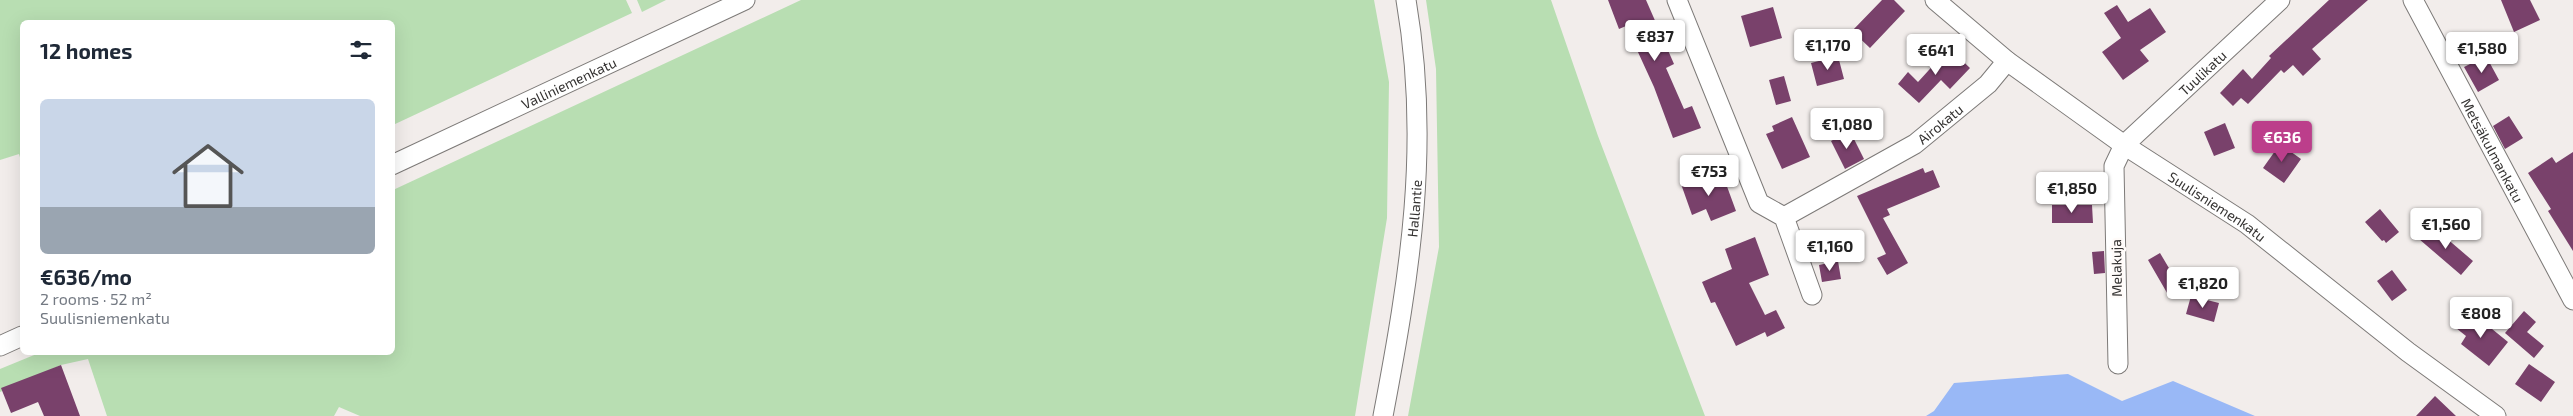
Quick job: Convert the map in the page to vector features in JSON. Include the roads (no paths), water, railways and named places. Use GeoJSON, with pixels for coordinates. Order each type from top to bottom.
{"type":"FeatureCollection","features":[{"type":"Feature","properties":{"kind":"street","name":"Valliniemenkatu"},"geometry":{"type":"LineString","coordinates":[[395,163],[745,0]]}},
{"type":"Feature","properties":{"kind":"street","name":"Hallantie"},"geometry":{"type":"LineString","coordinates":[[1383,416],[1407,283],[1418,173],[1416,86],[1406,0]]}},
{"type":"Feature","properties":{"kind":"street"},"geometry":{"type":"LineString","coordinates":[[1677,0],[1760,203],[1784,217],[1812,295]]}},
{"type":"Feature","properties":{"kind":"street","name":"Suulisniemenkatu"},"geometry":{"type":"LineString","coordinates":[[1935,0],[2007,61],[2124,145],[2247,224],[2408,352],[2496,416]]}},
{"type":"Feature","properties":{"kind":"street","name":"Tuulikatu"},"geometry":{"type":"LineString","coordinates":[[2124,145],[2280,0]]}},
{"type":"Feature","properties":{"kind":"street","name":"Metsäkulmankatu"},"geometry":{"type":"LineString","coordinates":[[2413,0],[2573,300]]}},
{"type":"Feature","properties":{"kind":"street","name":"Airokatu"},"geometry":{"type":"LineString","coordinates":[[1784,217],[1915,144],[1988,84],[2007,61]]}},
{"type":"Feature","properties":{"kind":"street","name":"Melakuja"},"geometry":{"type":"LineString","coordinates":[[2118,364],[2114,166],[2124,145]]}},
{"type":"Feature","properties":{"kind":"street"},"geometry":{"type":"LineString","coordinates":[[0,346],[20,337]]}},
{"type":"Feature","properties":{"kind":"water"},"geometry":{"type":"Polygon","coordinates":[[[2068,374],[2122,401],[2173,381],[2255,416],[1926,416],[1934,411],[1954,383],[2068,374]]]}}]}
